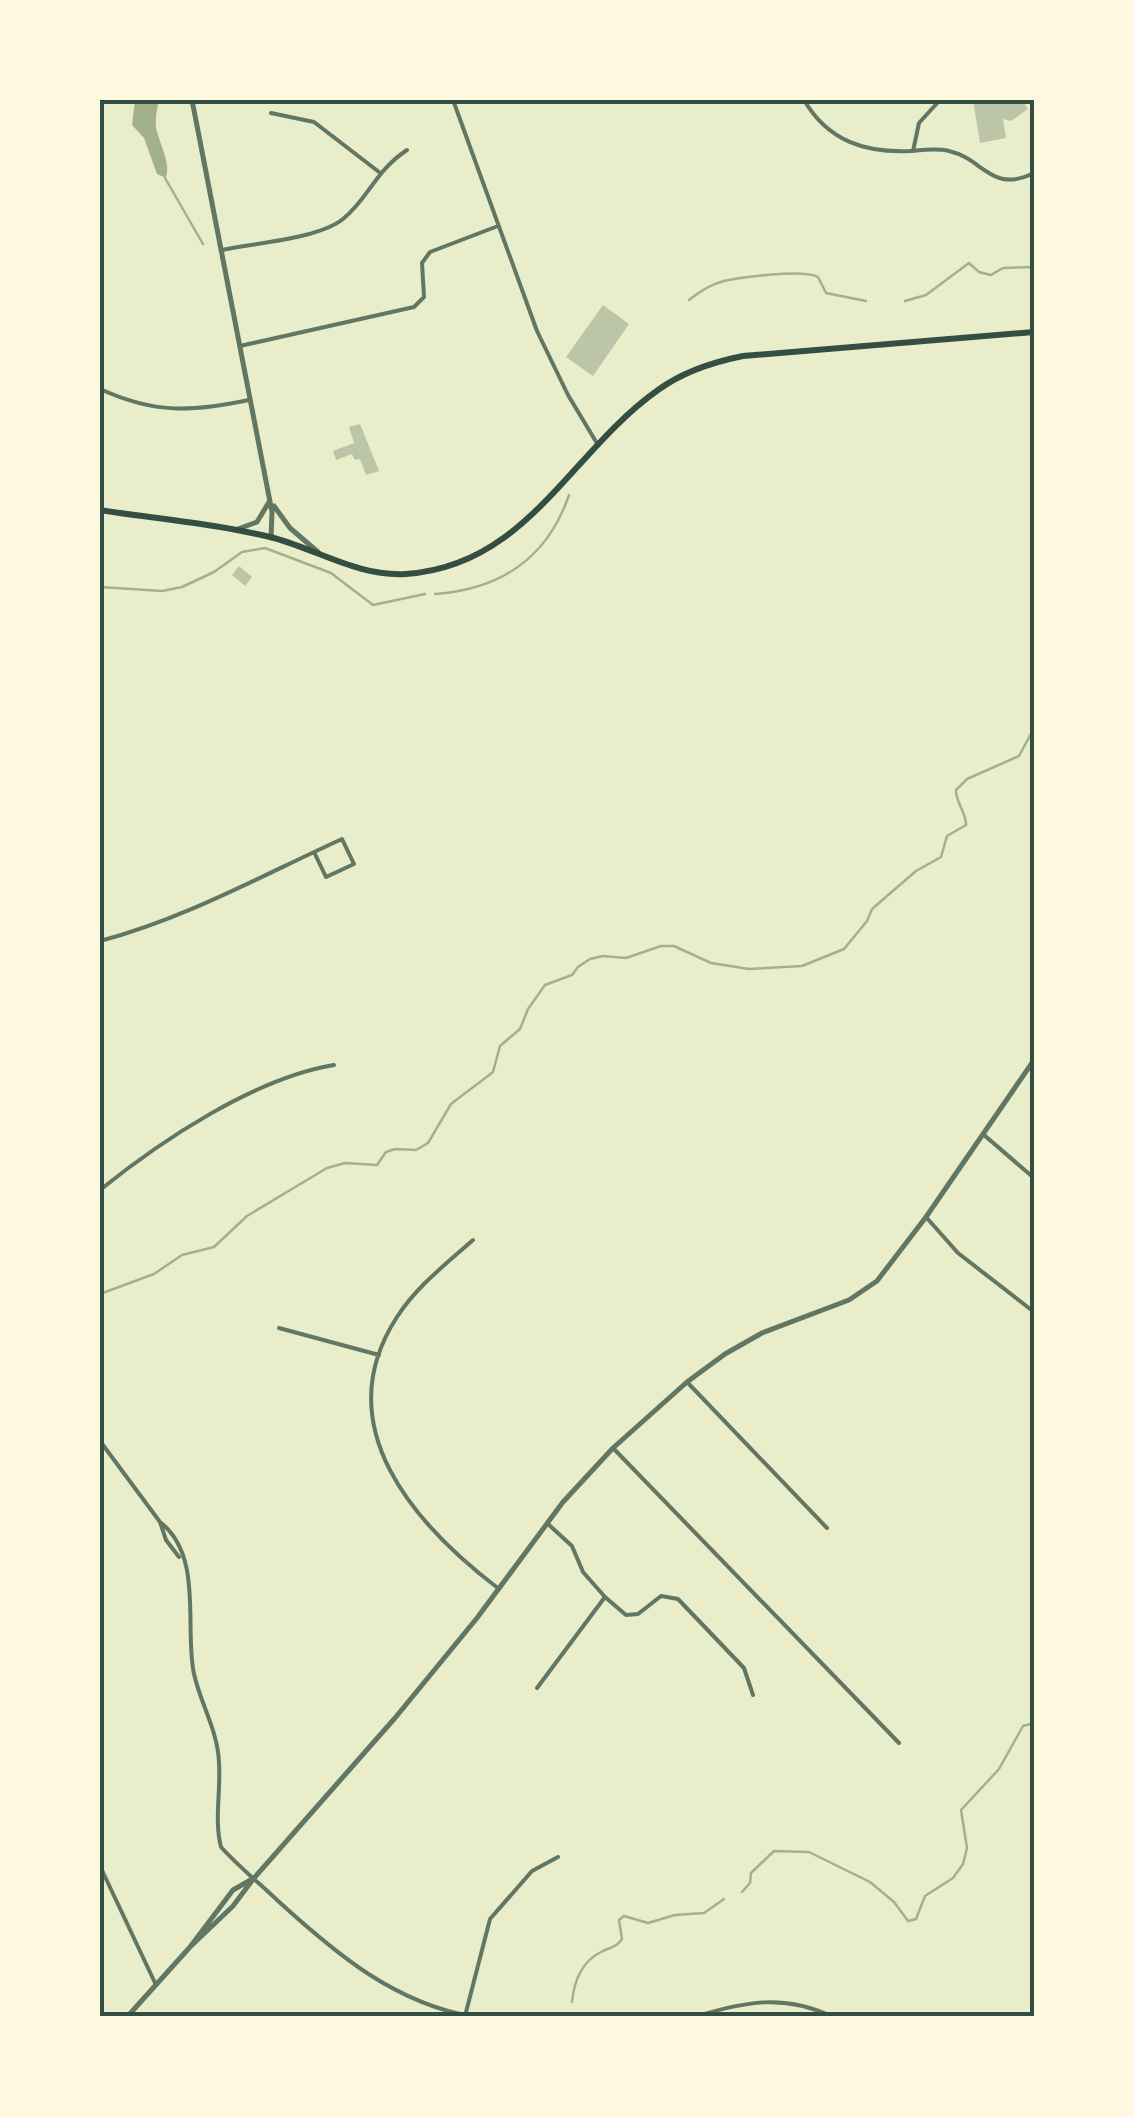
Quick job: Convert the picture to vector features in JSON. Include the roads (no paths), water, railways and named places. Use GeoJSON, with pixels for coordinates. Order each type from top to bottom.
{"type":"FeatureCollection","features":[{"type":"Feature","properties":{"kind":"main road"},"geometry":{"type":"LineString","coordinates":[[100,510],[271,538],[334,560],[392,574],[427,572],[478,556],[526,520],[659,389],[698,368],[722,360],[1034,332]]}},
{"type":"Feature","properties":{"kind":"street"},"geometry":{"type":"LineString","coordinates":[[192,100],[270,500],[271,538]]}},
{"type":"Feature","properties":{"kind":"street"},"geometry":{"type":"LineString","coordinates":[[452,100],[537,332],[598,446]]}},
{"type":"Feature","properties":{"kind":"street"},"geometry":{"type":"LineString","coordinates":[[804,100],[825,128],[840,139],[878,151],[944,149],[957,153],[994,178],[1005,180],[1034,173]]}},
{"type":"Feature","properties":{"kind":"street"},"geometry":{"type":"LineString","coordinates":[[914,151],[920,123],[940,100]]}},
{"type":"Feature","properties":{"kind":"street"},"geometry":{"type":"LineString","coordinates":[[270,114],[314,122],[379,172]]}},
{"type":"Feature","properties":{"kind":"street"},"geometry":{"type":"LineString","coordinates":[[222,250],[335,224],[354,208],[379,172],[407,150]]}},
{"type":"Feature","properties":{"kind":"street"},"geometry":{"type":"LineString","coordinates":[[240,346],[414,307],[424,296],[422,263],[430,252],[498,226]]}},
{"type":"Feature","properties":{"kind":"street"},"geometry":{"type":"LineString","coordinates":[[100,389],[138,404],[176,410],[249,400]]}},
{"type":"Feature","properties":{"kind":"street"},"geometry":{"type":"LineString","coordinates":[[230,530],[256,522],[270,500]]}},
{"type":"Feature","properties":{"kind":"street"},"geometry":{"type":"LineString","coordinates":[[270,500],[281,518],[306,543],[334,560]]}},
{"type":"Feature","properties":{"kind":"street"},"geometry":{"type":"LineString","coordinates":[[100,941],[189,910],[342,839],[354,864],[326,877],[314,852]]}},
{"type":"Feature","properties":{"kind":"street"},"geometry":{"type":"LineString","coordinates":[[127,2017],[233,1906],[395,1718],[578,1485],[613,1448],[687,1382],[744,1342],[865,1291],[893,1263],[1034,1060]]}},
{"type":"Feature","properties":{"kind":"street"},"geometry":{"type":"LineString","coordinates":[[100,1190],[164,1141],[294,1072],[334,1064]]}},
{"type":"Feature","properties":{"kind":"street"},"geometry":{"type":"LineString","coordinates":[[984,1135],[1034,1178]]}},
{"type":"Feature","properties":{"kind":"street"},"geometry":{"type":"LineString","coordinates":[[926,1217],[958,1253],[1034,1312]]}},
{"type":"Feature","properties":{"kind":"street"},"geometry":{"type":"LineString","coordinates":[[472,1240],[407,1302],[395,1319],[378,1355],[372,1402],[378,1443],[394,1480],[442,1542],[499,1589]]}},
{"type":"Feature","properties":{"kind":"street"},"geometry":{"type":"LineString","coordinates":[[279,1328],[378,1355]]}},
{"type":"Feature","properties":{"kind":"street"},"geometry":{"type":"LineString","coordinates":[[687,1382],[827,1528]]}},
{"type":"Feature","properties":{"kind":"street"},"geometry":{"type":"LineString","coordinates":[[100,1442],[174,1538],[182,1561],[191,1598],[192,1664],[217,1746],[219,1842],[225,1852],[323,1942],[364,1973],[424,2003],[475,2017]]}},
{"type":"Feature","properties":{"kind":"street"},"geometry":{"type":"LineString","coordinates":[[613,1448],[899,1743]]}},
{"type":"Feature","properties":{"kind":"street"},"geometry":{"type":"LineString","coordinates":[[548,1524],[572,1546],[582,1572],[621,1612],[632,1615],[644,1611],[661,1596],[678,1599],[744,1668],[753,1696]]}},
{"type":"Feature","properties":{"kind":"street"},"geometry":{"type":"LineString","coordinates":[[537,1688],[605,1597]]}},
{"type":"Feature","properties":{"kind":"street"},"geometry":{"type":"LineString","coordinates":[[465,2016],[490,1919],[532,1871],[558,1857]]}},
{"type":"Feature","properties":{"kind":"street"},"geometry":{"type":"LineString","coordinates":[[100,1866],[156,1984]]}},
{"type":"Feature","properties":{"kind":"street"},"geometry":{"type":"LineString","coordinates":[[694,2017],[735,2004],[772,2000],[806,2006],[833,2017]]}},
{"type":"Feature","properties":{"kind":"waterway"},"geometry":{"type":"LineString","coordinates":[[165,178],[203,244]]}},
{"type":"Feature","properties":{"kind":"waterway"},"geometry":{"type":"LineString","coordinates":[[905,301],[926,295],[969,263],[979,272],[991,275],[1003,268],[1034,267]]}},
{"type":"Feature","properties":{"kind":"waterway"},"geometry":{"type":"LineString","coordinates":[[689,300],[724,281],[800,274],[818,277],[826,293],[866,301]]}},
{"type":"Feature","properties":{"kind":"waterway"},"geometry":{"type":"LineString","coordinates":[[435,594],[481,585],[518,567],[548,537],[569,495]]}},
{"type":"Feature","properties":{"kind":"waterway"},"geometry":{"type":"LineString","coordinates":[[100,587],[162,591],[182,587],[214,572],[242,552],[265,548],[331,573],[373,605],[425,594]]}},
{"type":"Feature","properties":{"kind":"waterway"},"geometry":{"type":"LineString","coordinates":[[100,1294],[154,1274],[182,1255],[214,1247],[247,1216],[327,1168],[345,1163],[377,1165],[386,1152],[416,1150],[428,1143],[451,1104],[493,1072],[500,1046],[520,1029],[545,985],[572,975],[590,959],[626,958],[661,946],[674,946],[711,963],[749,969],[802,966],[844,949],[872,909],[916,871],[941,857],[947,836],[966,825],[956,790],[967,779],[1019,756],[1034,728]]}},
{"type":"Feature","properties":{"kind":"waterway"},"geometry":{"type":"LineString","coordinates":[[742,1892],[750,1883],[751,1873],[774,1851],[809,1852],[870,1882],[894,1902],[908,1921],[916,1919],[925,1896],[953,1878],[963,1864],[967,1848],[961,1810],[999,1769],[1023,1726],[1034,1723]]}},
{"type":"Feature","properties":{"kind":"waterway"},"geometry":{"type":"LineString","coordinates":[[572,2002],[584,1967],[622,1939],[619,1920],[624,1916],[648,1923],[675,1915],[704,1913],[724,1899]]}}]}
